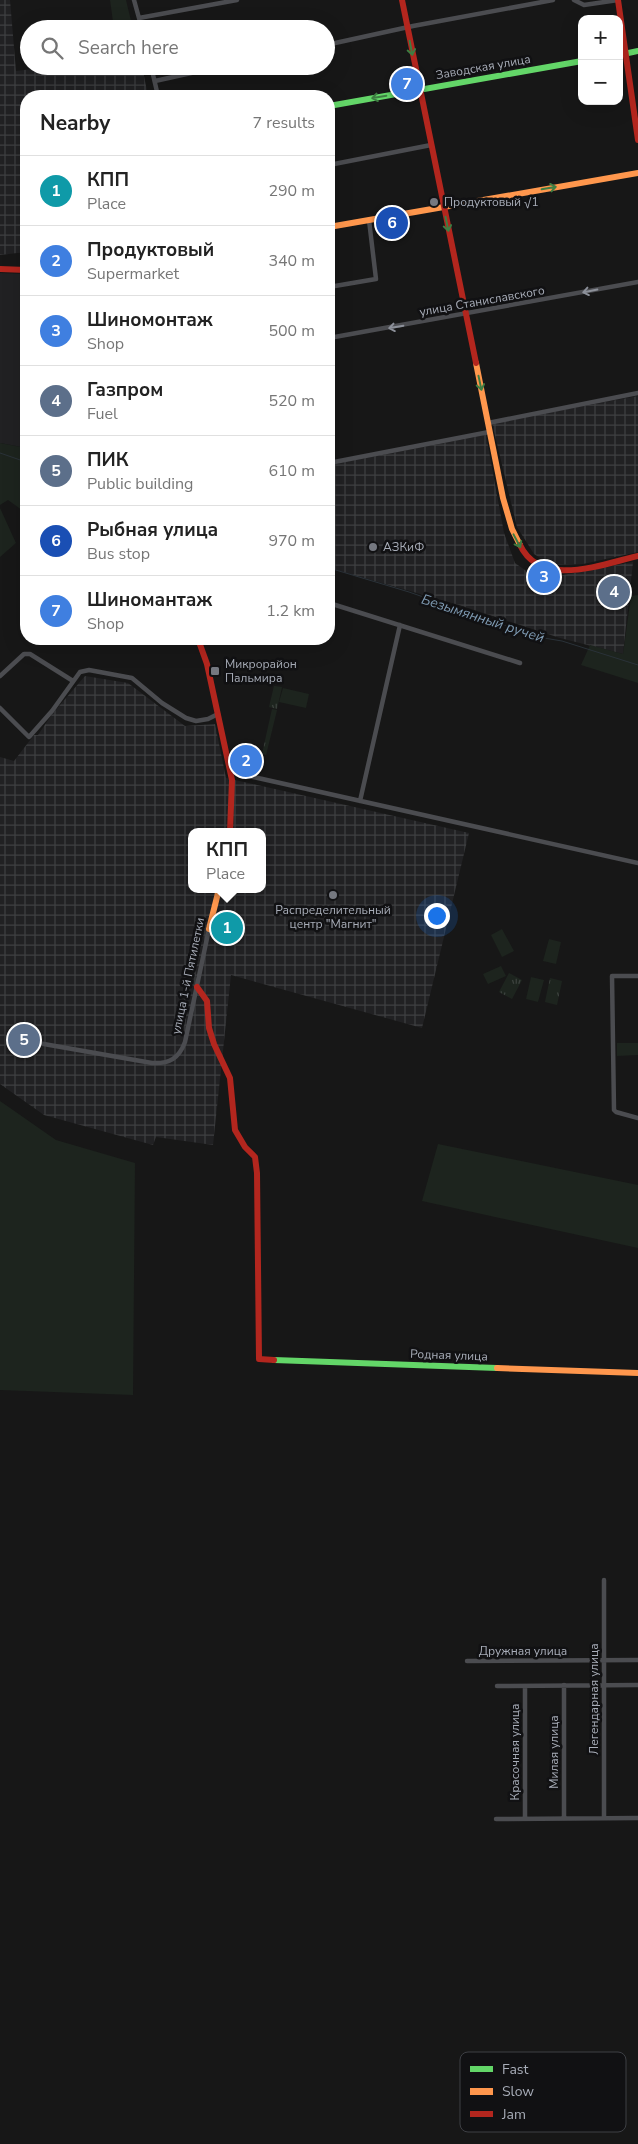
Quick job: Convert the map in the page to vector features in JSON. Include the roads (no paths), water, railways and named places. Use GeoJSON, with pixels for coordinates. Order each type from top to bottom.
{"type":"FeatureCollection","features":[{"type":"Feature","properties":{"kind":"street"},"geometry":{"type":"LineString","coordinates":[[134,0],[139,18],[237,0]]}},
{"type":"Feature","properties":{"kind":"street"},"geometry":{"type":"LineString","coordinates":[[402,0],[443,207],[511,529],[524,554],[532,562],[547,570],[563,571],[638,556]]}},
{"type":"Feature","properties":{"kind":"street"},"geometry":{"type":"LineString","coordinates":[[335,43],[554,0]]}},
{"type":"Feature","properties":{"kind":"street"},"geometry":{"type":"LineString","coordinates":[[574,0],[584,4],[618,0],[619,15]]}},
{"type":"Feature","properties":{"kind":"street"},"geometry":{"type":"LineString","coordinates":[[623,54],[638,51]]}},
{"type":"Feature","properties":{"kind":"street"},"geometry":{"type":"LineString","coordinates":[[623,59],[638,140]]}},
{"type":"Feature","properties":{"kind":"street","name":"Заводская улица"},"geometry":{"type":"LineString","coordinates":[[335,105],[578,62]]}},
{"type":"Feature","properties":{"kind":"street"},"geometry":{"type":"LineString","coordinates":[[154,75],[157,90]]}},
{"type":"Feature","properties":{"kind":"street"},"geometry":{"type":"LineString","coordinates":[[155,80],[179,75]]}},
{"type":"Feature","properties":{"kind":"street"},"geometry":{"type":"LineString","coordinates":[[335,164],[431,145]]}},
{"type":"Feature","properties":{"kind":"street"},"geometry":{"type":"LineString","coordinates":[[335,226],[638,173]]}},
{"type":"Feature","properties":{"kind":"street"},"geometry":{"type":"LineString","coordinates":[[335,286],[376,279],[369,220]]}},
{"type":"Feature","properties":{"kind":"street"},"geometry":{"type":"LineString","coordinates":[[0,268],[20,270]]}},
{"type":"Feature","properties":{"kind":"street","name":"улица Станиславского"},"geometry":{"type":"LineString","coordinates":[[335,337],[466,315],[638,282]]}},
{"type":"Feature","properties":{"kind":"street"},"geometry":{"type":"LineString","coordinates":[[488,423],[638,393]]}},
{"type":"Feature","properties":{"kind":"street"},"geometry":{"type":"LineString","coordinates":[[335,462],[490,432]]}},
{"type":"Feature","properties":{"kind":"street"},"geometry":{"type":"LineString","coordinates":[[335,605],[520,662]]}},
{"type":"Feature","properties":{"kind":"street"},"geometry":{"type":"LineString","coordinates":[[360,801],[400,625]]}},
{"type":"Feature","properties":{"kind":"street"},"geometry":{"type":"LineString","coordinates":[[200,645],[231,772],[233,786],[230,828]]}},
{"type":"Feature","properties":{"kind":"street"},"geometry":{"type":"LineString","coordinates":[[0,676],[24,654],[30,654],[73,681]]}},
{"type":"Feature","properties":{"kind":"street"},"geometry":{"type":"LineString","coordinates":[[0,708],[29,737],[52,711],[80,672],[88,670],[132,678],[162,703],[186,718],[196,721],[208,719],[218,714]]}},
{"type":"Feature","properties":{"kind":"street"},"geometry":{"type":"LineString","coordinates":[[231,772],[638,863]]}},
{"type":"Feature","properties":{"kind":"street","name":"улица 1-й Пятилетки"},"geometry":{"type":"LineString","coordinates":[[21,1040],[162,1063],[177,1058],[182,1052],[218,893]]}},
{"type":"Feature","properties":{"kind":"street"},"geometry":{"type":"LineString","coordinates":[[638,976],[612,976],[614,1110],[638,1118]]}},
{"type":"Feature","properties":{"kind":"street","name":"Родная улица"},"geometry":{"type":"LineString","coordinates":[[197,987],[207,1001],[208,1028],[230,1078],[235,1130],[245,1147],[255,1157],[257,1173],[260,1359],[638,1373]]}},
{"type":"Feature","properties":{"kind":"street","name":"Легендарная улица"},"geometry":{"type":"LineString","coordinates":[[604,1580],[604,1818]]}},
{"type":"Feature","properties":{"kind":"street","name":"Дружная улица"},"geometry":{"type":"LineString","coordinates":[[467,1661],[638,1660]]}},
{"type":"Feature","properties":{"kind":"street","name":"Милая улица"},"geometry":{"type":"LineString","coordinates":[[564,1685],[564,1818]]}},
{"type":"Feature","properties":{"kind":"street","name":"Красочная улица"},"geometry":{"type":"LineString","coordinates":[[497,1686],[638,1685]]}},
{"type":"Feature","properties":{"kind":"street","name":"Красочная улица"},"geometry":{"type":"LineString","coordinates":[[525,1686],[526,1818]]}},
{"type":"Feature","properties":{"kind":"street","name":"Красочная улица"},"geometry":{"type":"LineString","coordinates":[[496,1818],[638,1818]]}},
{"type":"Feature","properties":{"kind":"waterway"},"geometry":{"type":"LineString","coordinates":[[0,453],[20,460]]}},
{"type":"Feature","properties":{"kind":"waterway","name":"Безымянный ручей"},"geometry":{"type":"LineString","coordinates":[[335,570],[409,592],[538,637],[562,641],[638,665]]}},
{"type":"Feature","properties":{"kind":"place","name":"Шиномантаж"},"geometry":{"type":"Point","coordinates":[407,84]}},
{"type":"Feature","properties":{"kind":"place","name":"Продуктовый √1"},"geometry":{"type":"Point","coordinates":[434,202]}},
{"type":"Feature","properties":{"kind":"place","name":"Рыбная улица"},"geometry":{"type":"Point","coordinates":[392,223]}},
{"type":"Feature","properties":{"kind":"place","name":"АЗКиФ"},"geometry":{"type":"Point","coordinates":[373,547]}},
{"type":"Feature","properties":{"kind":"place","name":"Шиномонтаж"},"geometry":{"type":"Point","coordinates":[544,577]}},
{"type":"Feature","properties":{"kind":"place","name":"Газпром"},"geometry":{"type":"Point","coordinates":[614,592]}},
{"type":"Feature","properties":{"kind":"place","name":"Микрорайон Пальмира"},"geometry":{"type":"Point","coordinates":[215,671]}},
{"type":"Feature","properties":{"kind":"place","name":"Продуктовый"},"geometry":{"type":"Point","coordinates":[246,761]}},
{"type":"Feature","properties":{"kind":"place","name":"Распределительный центр \"Магнит\""},"geometry":{"type":"Point","coordinates":[333,895]}},
{"type":"Feature","properties":{"kind":"place","name":"КПП"},"geometry":{"type":"Point","coordinates":[227,928]}},
{"type":"Feature","properties":{"kind":"place","name":"ПИК"},"geometry":{"type":"Point","coordinates":[24,1040]}}]}
